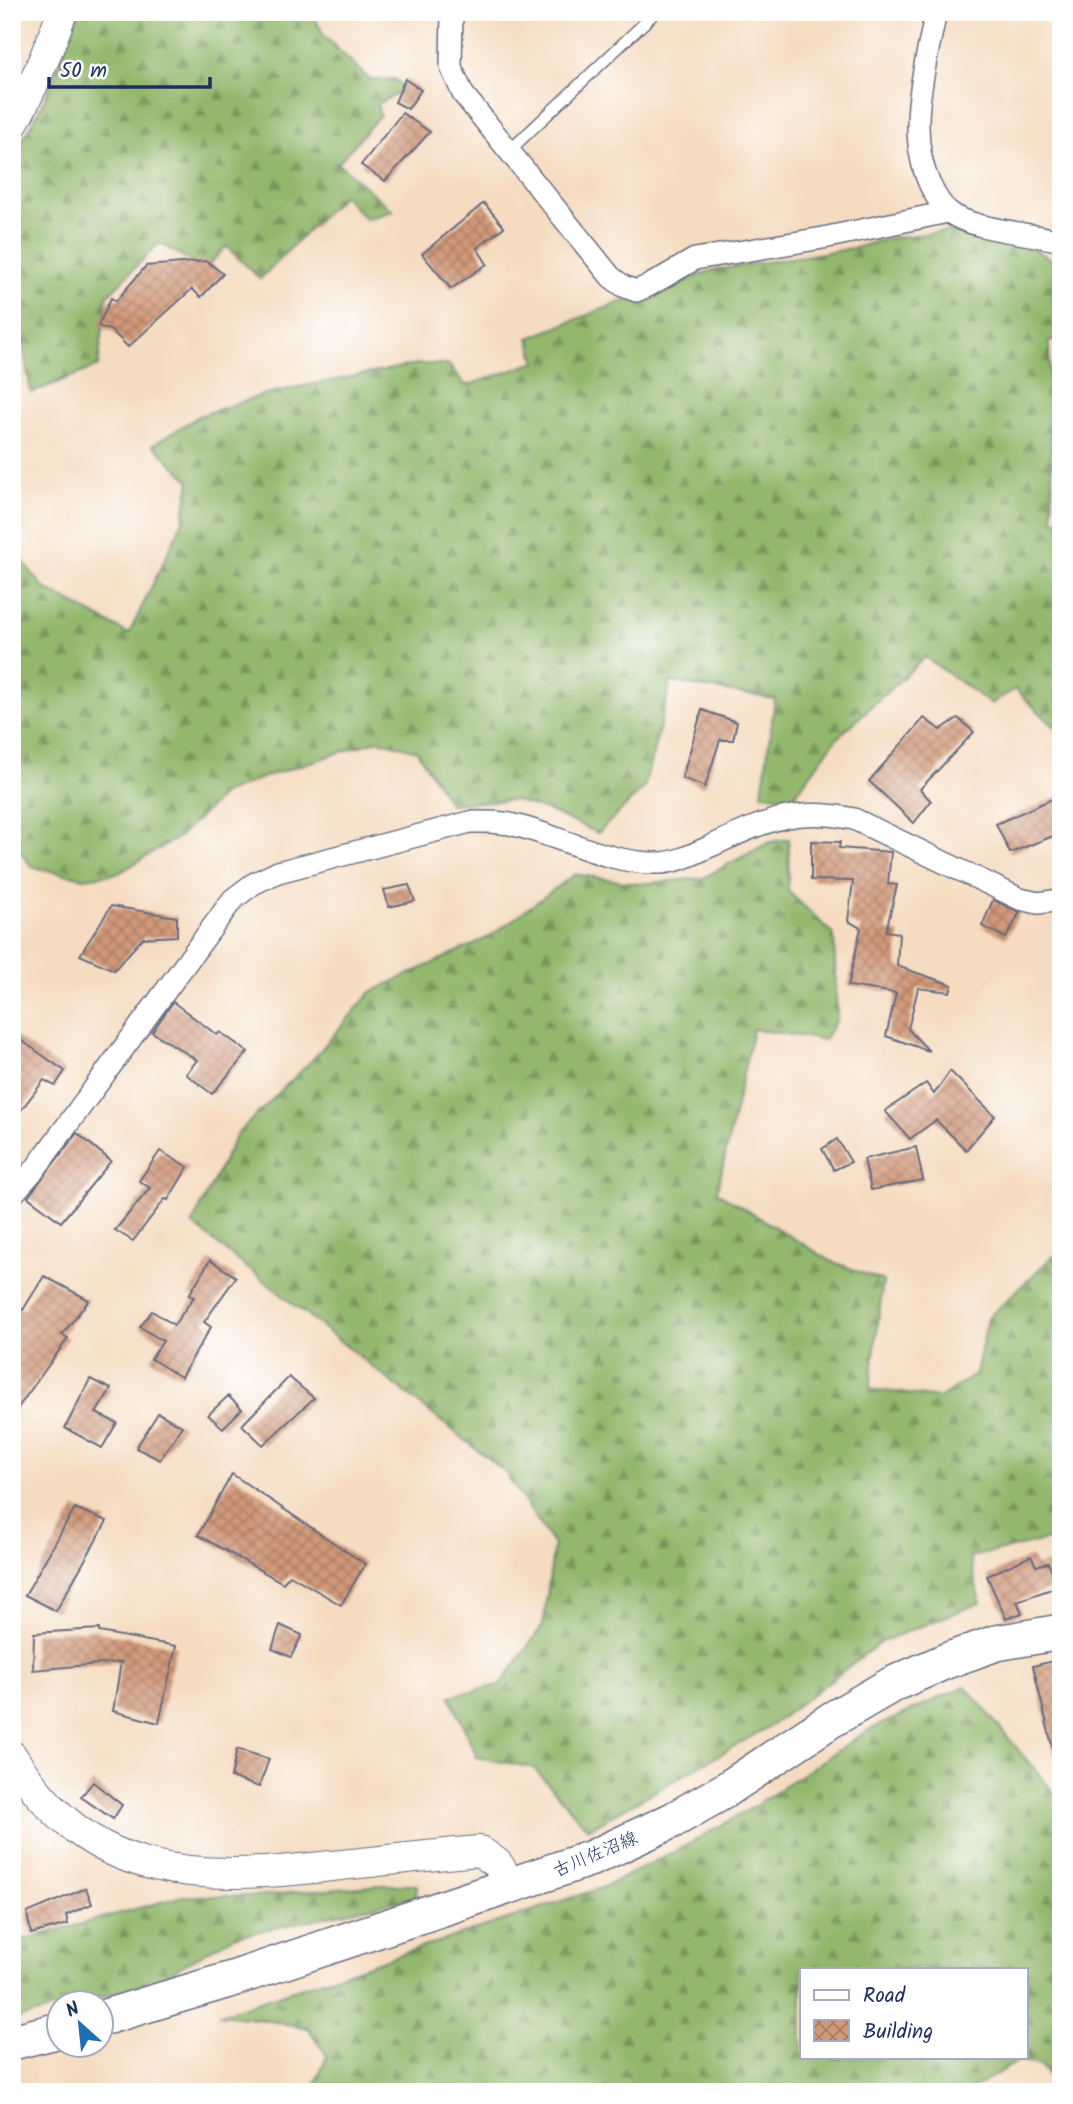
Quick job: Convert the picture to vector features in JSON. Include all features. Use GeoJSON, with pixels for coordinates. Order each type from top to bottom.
{"type":"FeatureCollection","features":[{"type":"Feature","properties":{"kind":"main road","name":"古川佐沼線"},"geometry":{"type":"LineString","coordinates":[[116,2014],[232,1979],[592,1858],[673,1820],[724,1791],[831,1720],[893,1684],[996,1643],[1061,1632]]}},
{"type":"Feature","properties":{"kind":"main road"},"geometry":{"type":"LineString","coordinates":[[12,2042],[46,2033]]}},
{"type":"Feature","properties":{"kind":"street"},"geometry":{"type":"LineString","coordinates":[[12,125],[46,58],[62,12]]}},
{"type":"Feature","properties":{"kind":"street"},"geometry":{"type":"LineString","coordinates":[[452,12],[451,67],[455,80],[476,113],[611,277],[636,291],[695,258],[823,238],[948,212],[984,226],[1061,241]]}},
{"type":"Feature","properties":{"kind":"street"},"geometry":{"type":"LineString","coordinates":[[936,12],[916,122],[918,147],[929,182],[948,212]]}},
{"type":"Feature","properties":{"kind":"street"},"geometry":{"type":"LineString","coordinates":[[12,1195],[35,1168],[233,899],[253,884],[278,872],[470,822],[493,821],[516,825],[625,860],[664,863],[685,858],[756,826],[782,817],[808,813],[853,819],[1020,899],[1038,903],[1061,900]]}},
{"type":"Feature","properties":{"kind":"street"},"geometry":{"type":"LineString","coordinates":[[12,1756],[44,1801],[74,1828],[136,1861],[181,1872],[227,1875],[480,1851],[498,1864],[512,1886]]}},
{"type":"Feature","properties":{"kind":"lane"},"geometry":{"type":"LineString","coordinates":[[508,152],[656,12]]}},
{"type":"Feature","properties":{"kind":"green space"},"geometry":{"type":"Polygon","coordinates":[[[78,12],[312,12],[324,36],[370,80],[395,79],[405,90],[377,104],[380,115],[338,163],[393,211],[366,219],[343,195],[260,279],[226,246],[205,269],[159,243],[107,296],[98,366],[31,393],[17,306],[12,298],[12,152],[23,139],[42,105],[78,12]]]}},
{"type":"Feature","properties":{"kind":"green space"},"geometry":{"type":"Polygon","coordinates":[[[948,231],[1028,246],[1061,264],[1061,339],[1049,342],[1053,519],[1061,520],[1061,733],[1015,689],[991,704],[925,657],[836,739],[793,798],[762,794],[775,699],[671,682],[644,788],[598,833],[549,811],[515,800],[450,804],[417,751],[379,740],[261,778],[224,794],[180,836],[119,873],[84,878],[32,867],[12,841],[12,547],[44,588],[129,634],[183,521],[190,481],[153,445],[199,416],[269,393],[417,364],[448,364],[466,386],[536,362],[529,338],[623,301],[648,302],[687,280],[714,270],[855,248],[884,239],[948,231]]]}},
{"type":"Feature","properties":{"kind":"green space"},"geometry":{"type":"Polygon","coordinates":[[[789,839],[788,891],[834,935],[837,1019],[824,1040],[753,1029],[717,1192],[831,1261],[883,1281],[870,1389],[939,1398],[976,1374],[988,1318],[1053,1256],[1061,1271],[1061,1537],[970,1557],[980,1603],[881,1642],[772,1725],[588,1829],[534,1768],[477,1757],[450,1696],[500,1685],[543,1625],[554,1545],[504,1471],[192,1224],[237,1134],[312,1060],[371,992],[489,937],[575,874],[639,884],[703,878],[770,842],[789,839]]]}},
{"type":"Feature","properties":{"kind":"green space"},"geometry":{"type":"Polygon","coordinates":[[[965,1686],[1061,1801],[1061,2092],[1041,2066],[1020,2060],[967,2092],[312,2092],[327,2056],[308,2028],[218,2015],[604,1887],[687,1845],[758,1804],[867,1731],[965,1686]]]}},
{"type":"Feature","properties":{"kind":"green space"},"geometry":{"type":"Polygon","coordinates":[[[383,1885],[417,1885],[416,1897],[233,1937],[146,1986],[116,1993],[116,1988],[46,1988],[46,2011],[12,2020],[12,1934],[15,1942],[183,1896],[257,1896],[383,1885]]]}},
{"type":"Feature","properties":{"kind":"building"},"geometry":{"type":"Polygon","coordinates":[[[405,79],[421,90],[408,109],[395,102],[405,79]]]}},
{"type":"Feature","properties":{"kind":"building"},"geometry":{"type":"Polygon","coordinates":[[[402,113],[430,132],[385,181],[361,165],[402,113]]]}},
{"type":"Feature","properties":{"kind":"building"},"geometry":{"type":"Polygon","coordinates":[[[484,203],[504,227],[477,248],[487,264],[451,289],[422,254],[484,203]]]}},
{"type":"Feature","properties":{"kind":"building"},"geometry":{"type":"Polygon","coordinates":[[[207,261],[223,274],[201,297],[192,289],[128,347],[112,331],[98,326],[111,298],[116,301],[146,266],[207,261]]]}},
{"type":"Feature","properties":{"kind":"building"},"geometry":{"type":"Polygon","coordinates":[[[702,710],[737,722],[733,740],[720,740],[705,787],[682,778],[702,710]]]}},
{"type":"Feature","properties":{"kind":"building"},"geometry":{"type":"Polygon","coordinates":[[[924,718],[940,730],[958,718],[974,732],[920,789],[931,801],[914,823],[869,781],[924,718]]]}},
{"type":"Feature","properties":{"kind":"building"},"geometry":{"type":"Polygon","coordinates":[[[1061,795],[1061,833],[1010,853],[996,824],[1061,795]]]}},
{"type":"Feature","properties":{"kind":"building"},"geometry":{"type":"Polygon","coordinates":[[[811,841],[840,842],[839,848],[891,852],[888,884],[897,885],[886,931],[899,933],[897,966],[952,985],[950,992],[918,988],[908,1029],[929,1051],[886,1036],[896,993],[848,986],[861,928],[848,921],[853,881],[811,880],[811,841]]]}},
{"type":"Feature","properties":{"kind":"building"},"geometry":{"type":"Polygon","coordinates":[[[409,885],[415,901],[389,907],[384,890],[409,885]]]}},
{"type":"Feature","properties":{"kind":"building"},"geometry":{"type":"Polygon","coordinates":[[[993,900],[1020,912],[1006,938],[982,926],[993,900]]]}},
{"type":"Feature","properties":{"kind":"building"},"geometry":{"type":"Polygon","coordinates":[[[111,906],[177,917],[177,936],[143,938],[114,970],[80,955],[111,906]]]}},
{"type":"Feature","properties":{"kind":"building"},"geometry":{"type":"Polygon","coordinates":[[[173,1002],[217,1035],[220,1032],[248,1052],[212,1094],[186,1074],[197,1060],[152,1032],[173,1002]]]}},
{"type":"Feature","properties":{"kind":"building"},"geometry":{"type":"Polygon","coordinates":[[[12,1034],[65,1071],[55,1086],[44,1080],[12,1122],[12,1034]]]}},
{"type":"Feature","properties":{"kind":"building"},"geometry":{"type":"Polygon","coordinates":[[[950,1071],[995,1116],[966,1150],[936,1120],[910,1139],[885,1111],[926,1083],[934,1094],[950,1071]]]}},
{"type":"Feature","properties":{"kind":"building"},"geometry":{"type":"Polygon","coordinates":[[[77,1133],[111,1161],[61,1222],[28,1197],[77,1133]]]}},
{"type":"Feature","properties":{"kind":"building"},"geometry":{"type":"Polygon","coordinates":[[[837,1139],[851,1162],[834,1170],[822,1149],[837,1139]]]}},
{"type":"Feature","properties":{"kind":"building"},"geometry":{"type":"Polygon","coordinates":[[[916,1147],[923,1180],[871,1190],[864,1159],[916,1147]]]}},
{"type":"Feature","properties":{"kind":"building"},"geometry":{"type":"Polygon","coordinates":[[[160,1151],[188,1167],[168,1200],[165,1199],[133,1241],[115,1230],[150,1188],[139,1181],[160,1151]]]}},
{"type":"Feature","properties":{"kind":"building"},"geometry":{"type":"Polygon","coordinates":[[[210,1260],[236,1277],[204,1322],[211,1327],[181,1377],[151,1359],[163,1341],[140,1327],[152,1311],[174,1325],[194,1297],[189,1295],[210,1260]]]}},
{"type":"Feature","properties":{"kind":"building"},"geometry":{"type":"Polygon","coordinates":[[[44,1276],[89,1300],[62,1335],[68,1338],[12,1416],[12,1304],[23,1310],[44,1276]]]}},
{"type":"Feature","properties":{"kind":"building"},"geometry":{"type":"Polygon","coordinates":[[[289,1377],[314,1398],[263,1445],[242,1425],[289,1377]]]}},
{"type":"Feature","properties":{"kind":"building"},"geometry":{"type":"Polygon","coordinates":[[[90,1379],[111,1389],[96,1413],[117,1423],[102,1448],[65,1428],[90,1379]]]}},
{"type":"Feature","properties":{"kind":"building"},"geometry":{"type":"Polygon","coordinates":[[[228,1396],[242,1409],[223,1428],[208,1415],[228,1396]]]}},
{"type":"Feature","properties":{"kind":"building"},"geometry":{"type":"Polygon","coordinates":[[[158,1413],[182,1426],[160,1460],[136,1448],[158,1413]]]}},
{"type":"Feature","properties":{"kind":"building"},"geometry":{"type":"Polygon","coordinates":[[[232,1474],[365,1564],[341,1605],[290,1575],[283,1583],[198,1535],[232,1474]]]}},
{"type":"Feature","properties":{"kind":"building"},"geometry":{"type":"Polygon","coordinates":[[[75,1508],[107,1521],[56,1611],[25,1595],[75,1508]]]}},
{"type":"Feature","properties":{"kind":"building"},"geometry":{"type":"Polygon","coordinates":[[[1031,1556],[1036,1566],[1048,1563],[1060,1586],[1017,1601],[1022,1613],[1006,1619],[987,1576],[1031,1556]]]}},
{"type":"Feature","properties":{"kind":"building"},"geometry":{"type":"Polygon","coordinates":[[[280,1625],[302,1635],[291,1657],[272,1649],[280,1625]]]}},
{"type":"Feature","properties":{"kind":"building"},"geometry":{"type":"Polygon","coordinates":[[[99,1629],[99,1632],[176,1646],[159,1723],[113,1711],[121,1662],[33,1670],[34,1633],[99,1629]]]}},
{"type":"Feature","properties":{"kind":"building"},"geometry":{"type":"Polygon","coordinates":[[[1061,1659],[1061,1753],[1054,1754],[1033,1666],[1061,1659]]]}},
{"type":"Feature","properties":{"kind":"building"},"geometry":{"type":"Polygon","coordinates":[[[237,1749],[269,1759],[259,1787],[231,1777],[237,1749]]]}},
{"type":"Feature","properties":{"kind":"building"},"geometry":{"type":"Polygon","coordinates":[[[93,1782],[122,1805],[113,1819],[81,1797],[93,1782]]]}},
{"type":"Feature","properties":{"kind":"building"},"geometry":{"type":"Polygon","coordinates":[[[86,1888],[92,1904],[66,1915],[68,1924],[31,1934],[27,1913],[86,1888]]]}}]}
